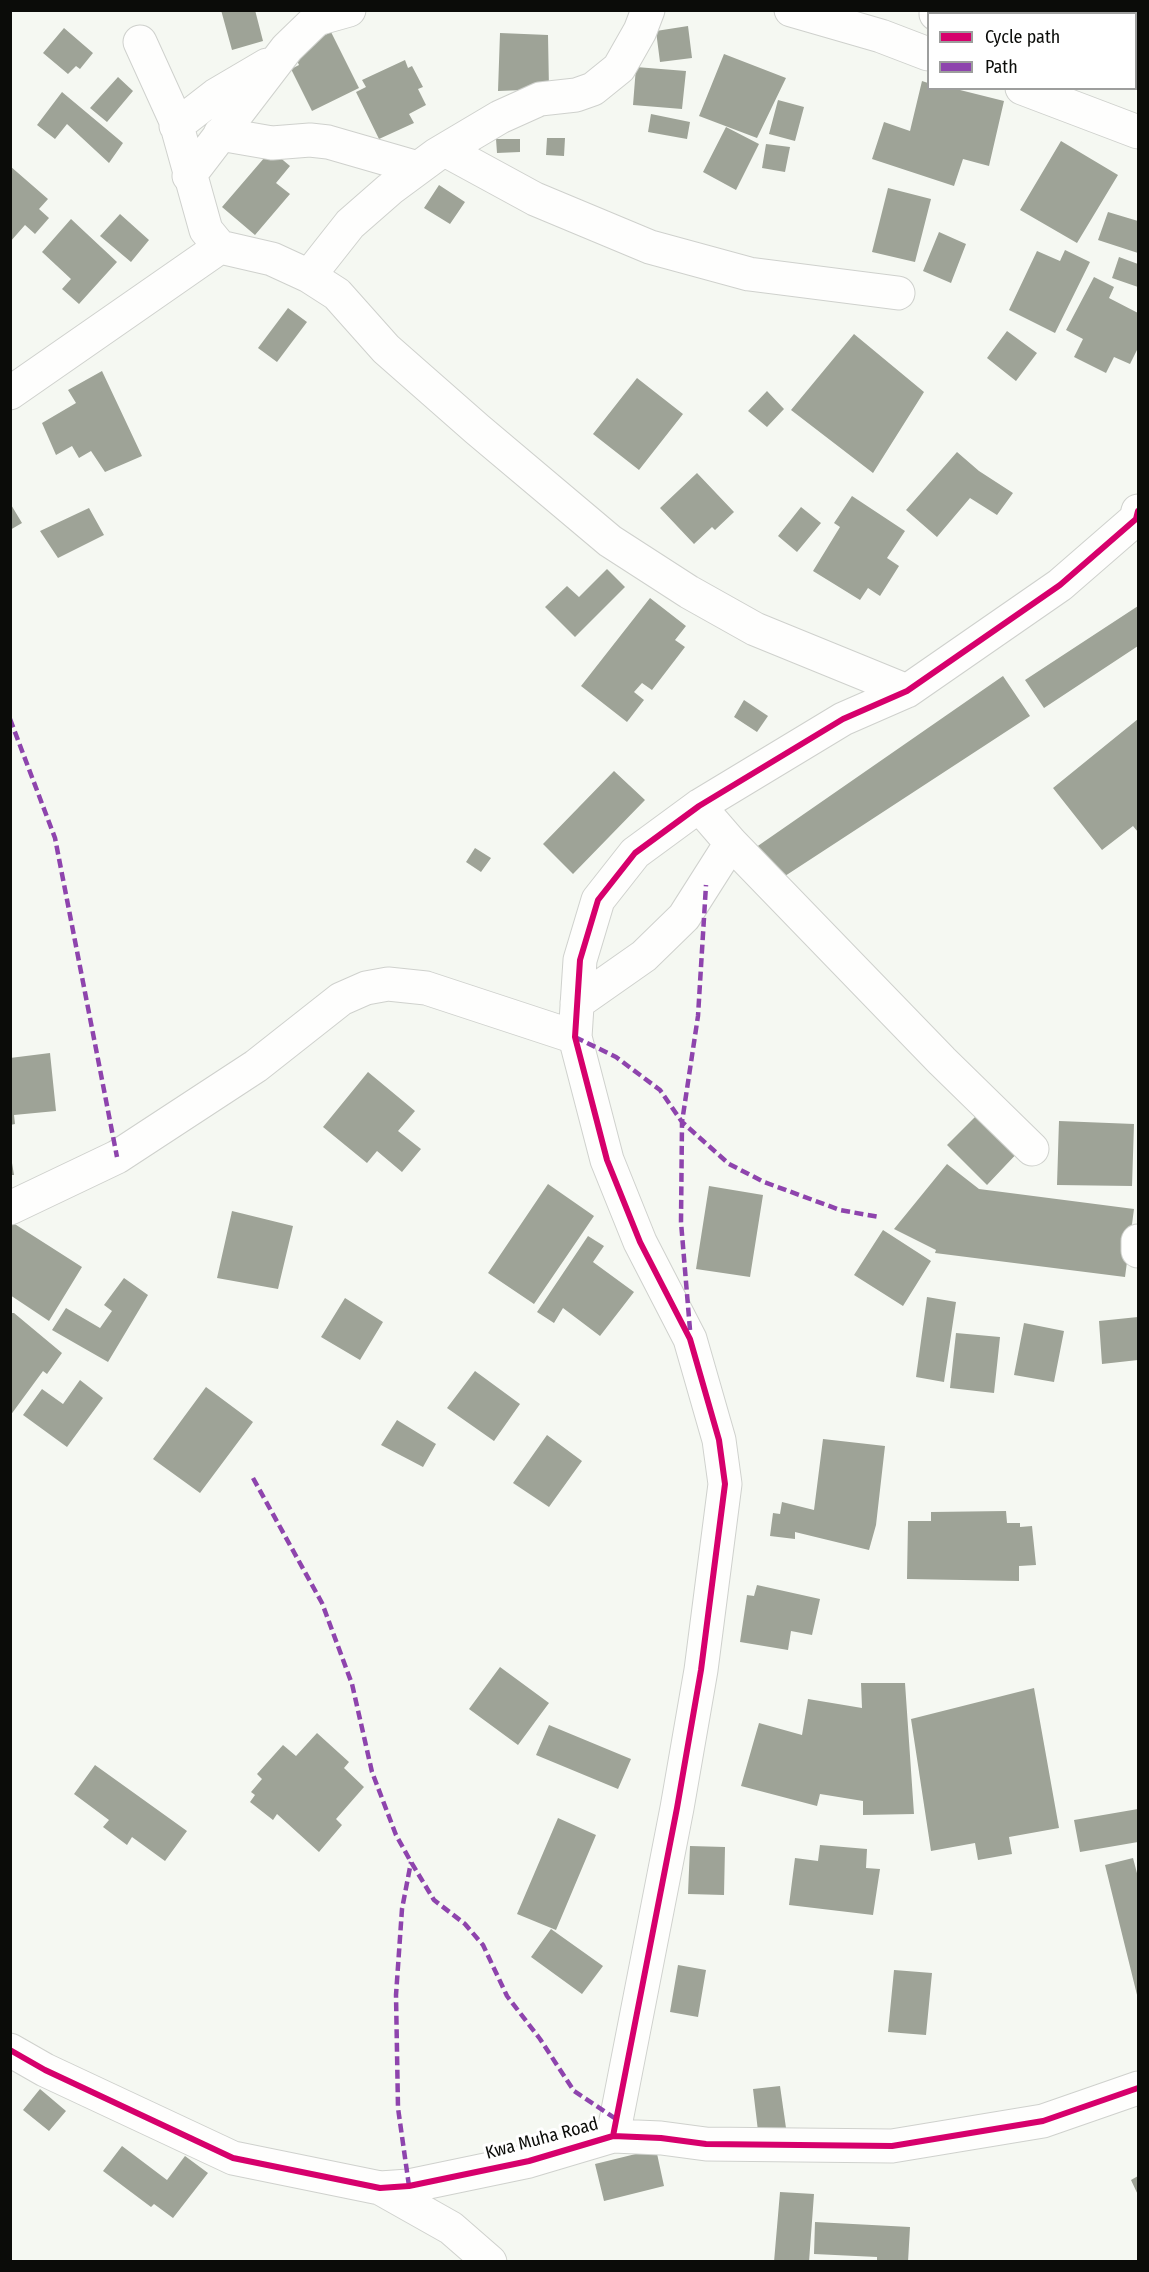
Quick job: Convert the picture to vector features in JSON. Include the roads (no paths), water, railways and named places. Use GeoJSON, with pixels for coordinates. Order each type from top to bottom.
{"type":"FeatureCollection","features":[{"type":"Feature","properties":{"kind":"street"},"geometry":{"type":"LineString","coordinates":[[189,176],[277,60],[320,15],[349,10]]}},
{"type":"Feature","properties":{"kind":"street"},"geometry":{"type":"LineString","coordinates":[[309,276],[350,224],[418,168],[445,150],[500,117],[540,99],[576,95],[593,89],[619,68],[640,31],[648,10]]}},
{"type":"Feature","properties":{"kind":"street"},"geometry":{"type":"LineString","coordinates":[[791,10],[881,36],[925,44]]}},
{"type":"Feature","properties":{"kind":"street"},"geometry":{"type":"LineString","coordinates":[[140,42],[176,126],[206,230],[220,247],[272,259],[309,276],[338,294],[386,349],[610,541],[689,592],[755,629],[906,691]]}},
{"type":"Feature","properties":{"kind":"street"},"geometry":{"type":"LineString","coordinates":[[176,126],[216,95],[277,60]]}},
{"type":"Feature","properties":{"kind":"street"},"geometry":{"type":"LineString","coordinates":[[1027,90],[1138,132]]}},
{"type":"Feature","properties":{"kind":"street"},"geometry":{"type":"LineString","coordinates":[[220,134],[272,143],[310,140],[328,142],[418,168]]}},
{"type":"Feature","properties":{"kind":"street"},"geometry":{"type":"LineString","coordinates":[[445,150],[475,169],[535,199],[650,247],[748,274],[898,293]]}},
{"type":"Feature","properties":{"kind":"street"},"geometry":{"type":"LineString","coordinates":[[10,393],[220,247]]}},
{"type":"Feature","properties":{"kind":"street"},"geometry":{"type":"LineString","coordinates":[[613,2136],[677,1808],[701,1670],[725,1484],[719,1440],[690,1339],[640,1242],[607,1160],[575,1037],[580,960],[598,900],[635,853],[699,806],[843,719],[906,691],[1060,585],[1138,517]]}},
{"type":"Feature","properties":{"kind":"street"},"geometry":{"type":"LineString","coordinates":[[699,806],[731,843],[942,1062],[1032,1149]]}},
{"type":"Feature","properties":{"kind":"street"},"geometry":{"type":"LineString","coordinates":[[577,1003],[644,956],[684,917],[731,843]]}},
{"type":"Feature","properties":{"kind":"street"},"geometry":{"type":"LineString","coordinates":[[10,1208],[117,1157],[256,1066],[341,999],[366,988],[388,984],[426,988],[575,1037]]}},
{"type":"Feature","properties":{"kind":"street"},"geometry":{"type":"LineString","coordinates":[[1138,1241],[1138,1251]]}},
{"type":"Feature","properties":{"kind":"street","name":"Kwa Muha Road"},"geometry":{"type":"LineString","coordinates":[[10,2050],[45,2070],[233,2158],[380,2188],[409,2186],[529,2161],[613,2136],[661,2138],[706,2144],[892,2146],[1042,2121],[1138,2088]]}},
{"type":"Feature","properties":{"kind":"street"},"geometry":{"type":"LineString","coordinates":[[380,2188],[451,2228],[490,2262]]}}]}
